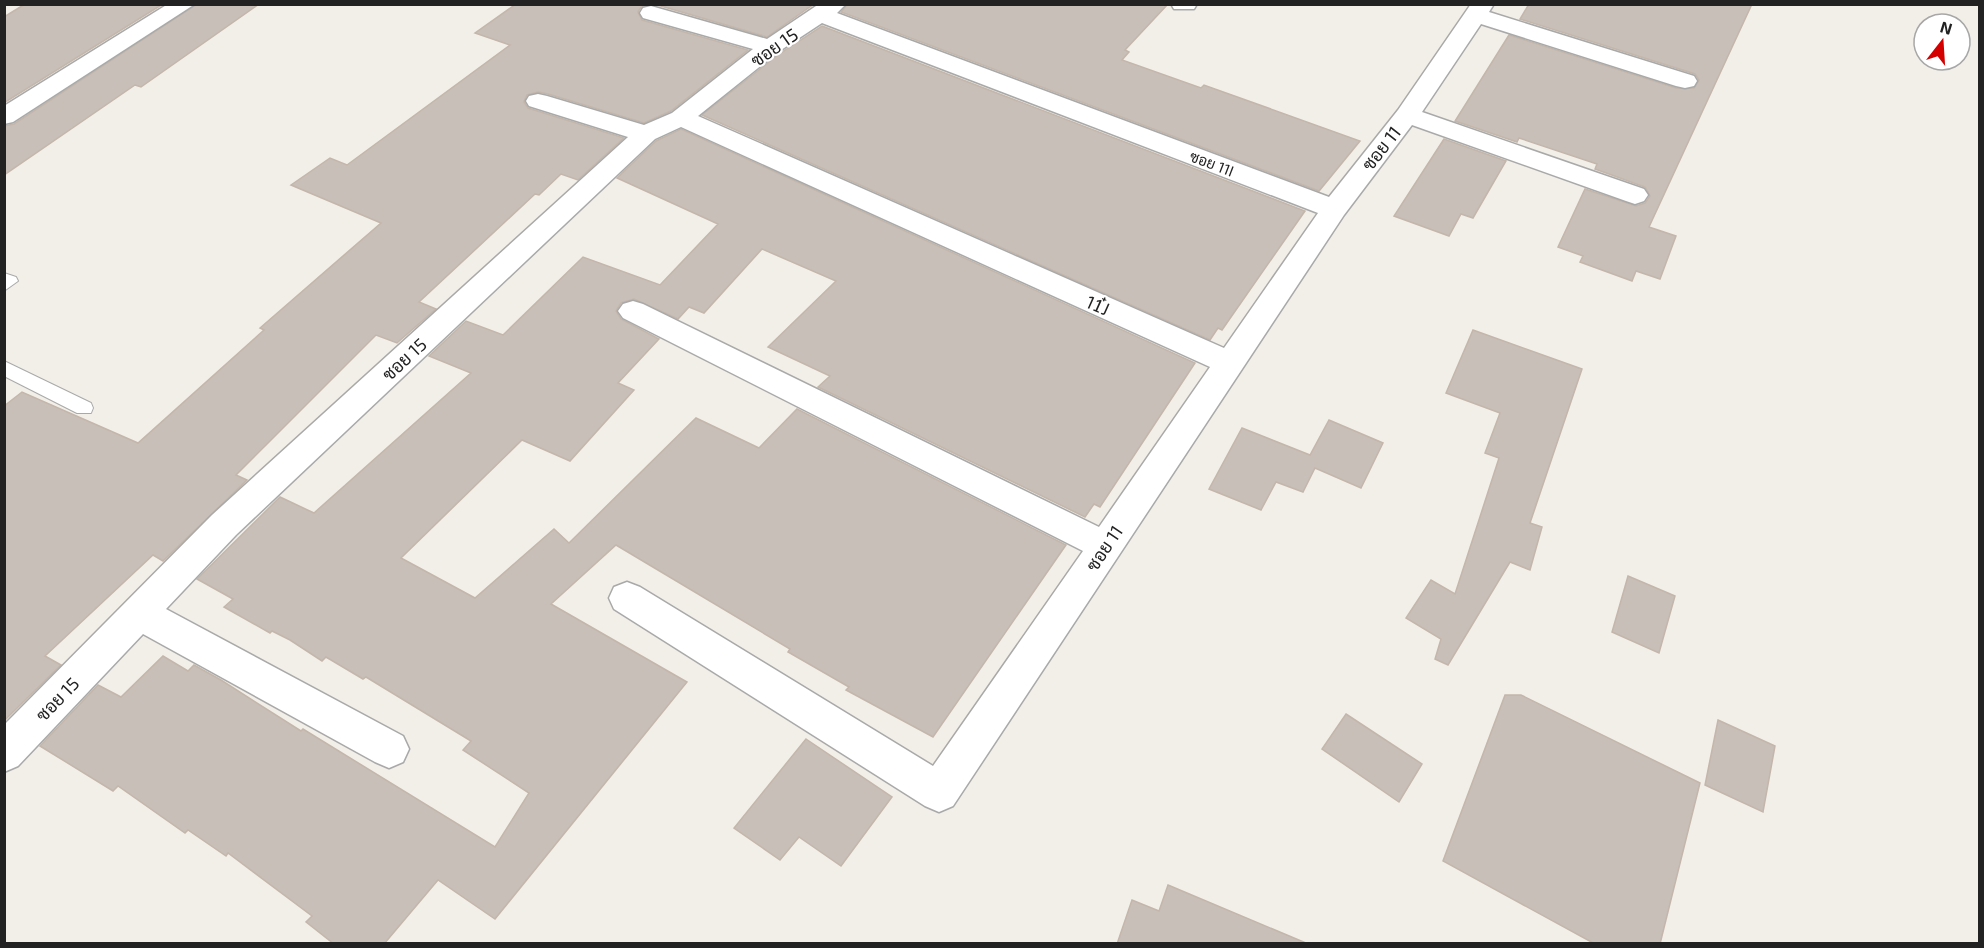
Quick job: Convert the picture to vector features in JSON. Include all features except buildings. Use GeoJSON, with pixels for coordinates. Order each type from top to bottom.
{"type":"FeatureCollection","features":[{"type":"Feature","properties":{"kind":"street"},"geometry":{"type":"LineString","coordinates":[[4,117],[184,4]]}},
{"type":"Feature","properties":{"kind":"street","name":"ซอย 15"},"geometry":{"type":"LineString","coordinates":[[4,753],[224,525],[646,134],[681,118],[770,47],[829,10]]}},
{"type":"Feature","properties":{"kind":"street","name":"ซอย 11I"},"geometry":{"type":"LineString","coordinates":[[829,10],[1090,116],[1334,209]]}},
{"type":"Feature","properties":{"kind":"street"},"geometry":{"type":"LineString","coordinates":[[1479,10],[1685,81]]}},
{"type":"Feature","properties":{"kind":"street","name":"ซอย 11"},"geometry":{"type":"LineString","coordinates":[[627,598],[939,792],[1334,209],[1407,115],[1479,10]]}},
{"type":"Feature","properties":{"kind":"street"},"geometry":{"type":"LineString","coordinates":[[651,13],[770,47]]}},
{"type":"Feature","properties":{"kind":"street"},"geometry":{"type":"LineString","coordinates":[[538,101],[646,134]]}},
{"type":"Feature","properties":{"kind":"street"},"geometry":{"type":"LineString","coordinates":[[1407,115],[1635,195]]}},
{"type":"Feature","properties":{"kind":"street","name":"11๋J"},"geometry":{"type":"LineString","coordinates":[[681,118],[1229,363]]}},
{"type":"Feature","properties":{"kind":"street"},"geometry":{"type":"LineString","coordinates":[[633,311],[1106,546]]}},
{"type":"Feature","properties":{"kind":"street"},"geometry":{"type":"LineString","coordinates":[[139,613],[388,749]]}},
{"type":"Feature","properties":{"kind":"lane"},"geometry":{"type":"LineString","coordinates":[[4,279],[10,281],[4,285]]}},
{"type":"Feature","properties":{"kind":"lane"},"geometry":{"type":"LineString","coordinates":[[4,368],[84,408]]}}]}
